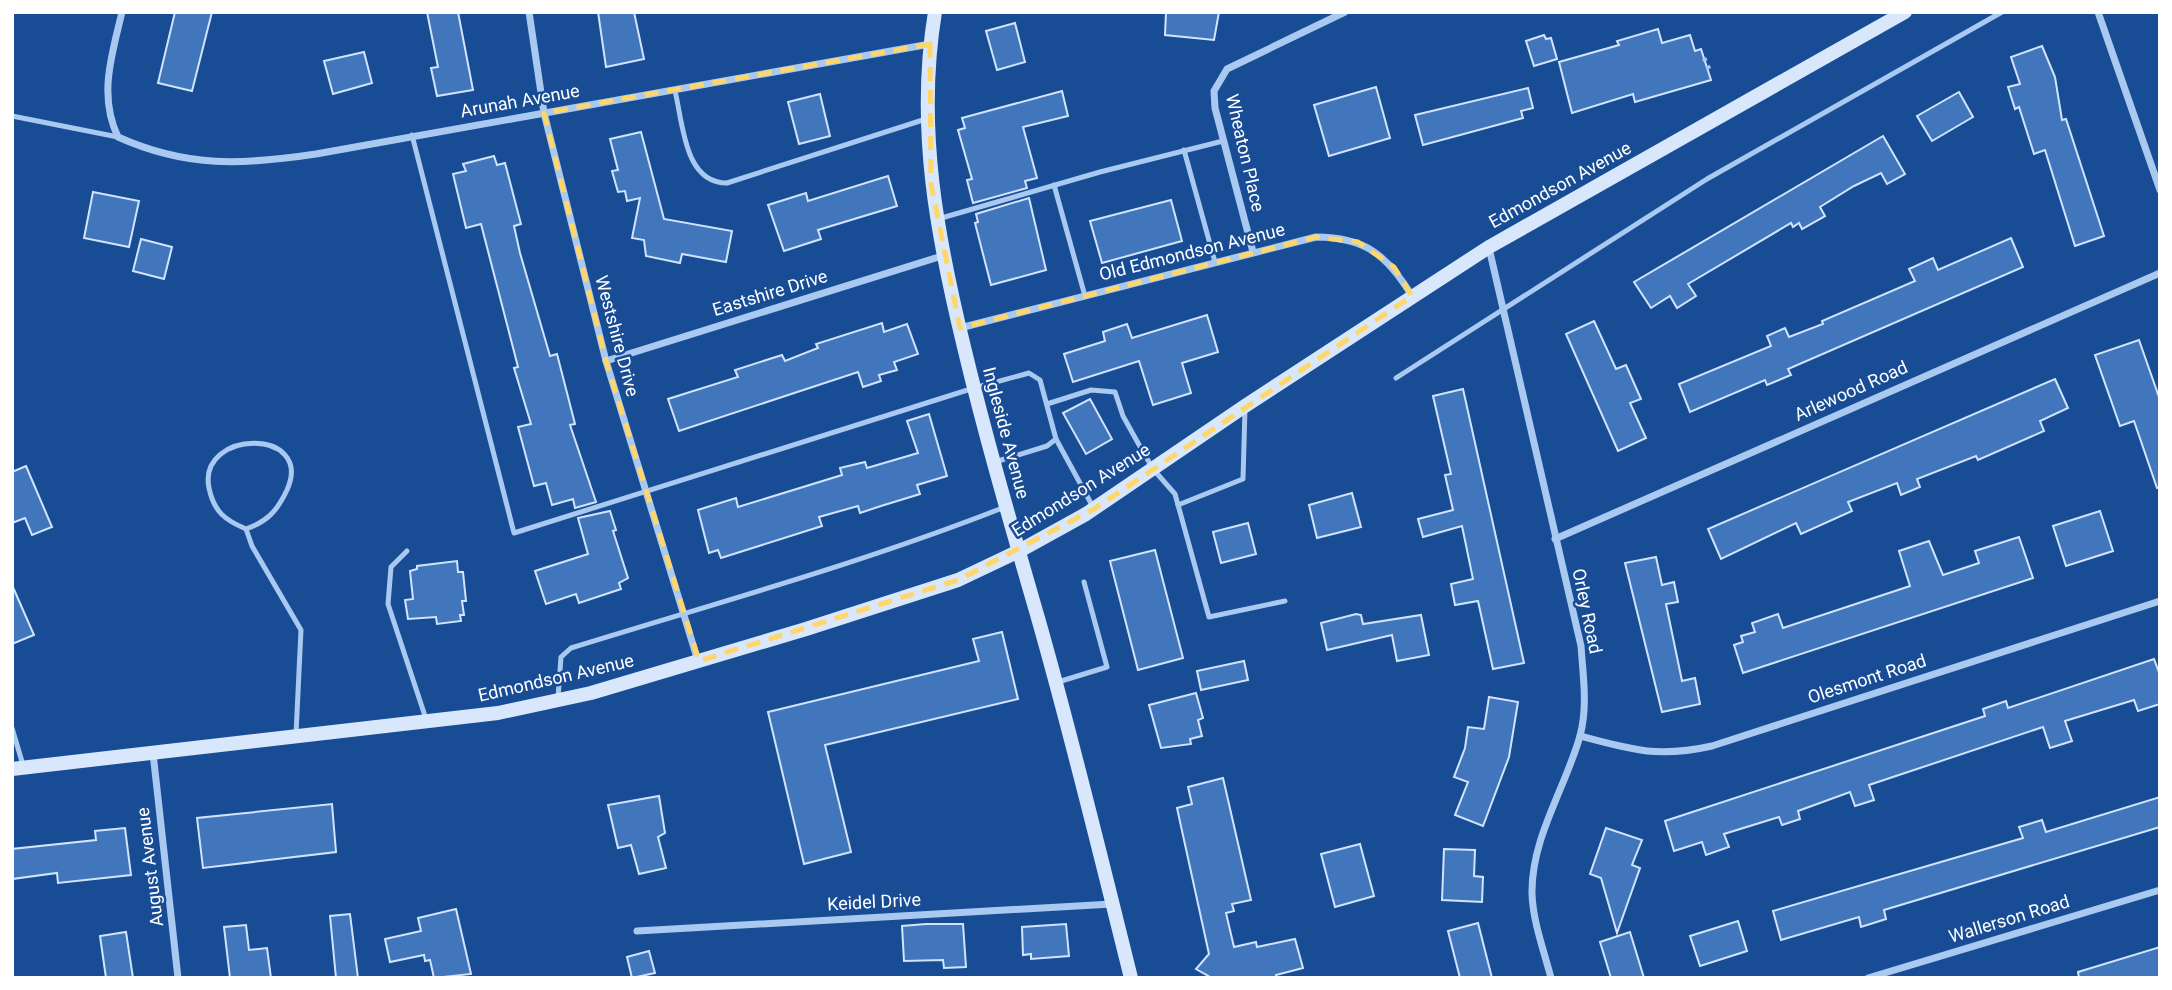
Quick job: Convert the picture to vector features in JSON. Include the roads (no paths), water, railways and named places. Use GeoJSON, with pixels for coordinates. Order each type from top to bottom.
{"type":"FeatureCollection","features":[{"type":"Feature","properties":{"kind":"main road","name":"Ingleside Avenue"},"geometry":{"type":"LineString","coordinates":[[935,12],[930,44],[926,119],[935,220],[942,257],[992,463],[1055,682],[1131,978]]}},
{"type":"Feature","properties":{"kind":"main road","name":"Edmondson Avenue"},"geometry":{"type":"LineString","coordinates":[[18,769],[427,722],[498,713],[558,701],[699,661],[958,580],[1019,551],[1094,509],[1245,405],[1489,247],[1905,12]]}},
{"type":"Feature","properties":{"kind":"street"},"geometry":{"type":"LineString","coordinates":[[118,137],[111,121],[107,80],[122,12]]}},
{"type":"Feature","properties":{"kind":"street","name":"Westshire Drive"},"geometry":{"type":"LineString","coordinates":[[530,12],[544,113],[606,360],[699,661]]}},
{"type":"Feature","properties":{"kind":"street","name":"Wheaton Place"},"geometry":{"type":"LineString","coordinates":[[1253,252],[1223,141],[1214,91],[1227,69],[1345,12]]}},
{"type":"Feature","properties":{"kind":"street"},"geometry":{"type":"LineString","coordinates":[[2098,12],[2160,190]]}},
{"type":"Feature","properties":{"kind":"street","name":"Arunah Avenue"},"geometry":{"type":"LineString","coordinates":[[118,137],[169,156],[219,163],[277,160],[930,44]]}},
{"type":"Feature","properties":{"kind":"street","name":"Old Edmondson Avenue"},"geometry":{"type":"LineString","coordinates":[[960,328],[1315,237],[1336,237],[1358,242],[1394,267],[1412,296]]}},
{"type":"Feature","properties":{"kind":"street","name":"Orley Road"},"geometry":{"type":"LineString","coordinates":[[1489,247],[1581,646],[1585,703],[1580,736],[1543,834],[1535,866],[1532,895],[1551,978]]}},
{"type":"Feature","properties":{"kind":"street","name":"Eastshire Drive"},"geometry":{"type":"LineString","coordinates":[[606,360],[942,257]]}},
{"type":"Feature","properties":{"kind":"street","name":"Arlewood Road"},"geometry":{"type":"LineString","coordinates":[[1555,538],[2160,273]]}},
{"type":"Feature","properties":{"kind":"street","name":"Olesmont Road"},"geometry":{"type":"LineString","coordinates":[[1580,736],[1639,752],[1677,754],[1712,746],[2160,601]]}},
{"type":"Feature","properties":{"kind":"street","name":"August Avenue"},"geometry":{"type":"LineString","coordinates":[[153,753],[178,978]]}},
{"type":"Feature","properties":{"kind":"street","name":"Wallerson Road"},"geometry":{"type":"LineString","coordinates":[[1868,978],[2160,890]]}},
{"type":"Feature","properties":{"kind":"street","name":"Keidel Drive"},"geometry":{"type":"LineString","coordinates":[[637,931],[1112,904]]}},
{"type":"Feature","properties":{"kind":"lane"},"geometry":{"type":"LineString","coordinates":[[1396,378],[1707,179],[2002,12]]}},
{"type":"Feature","properties":{"kind":"lane"},"geometry":{"type":"LineString","coordinates":[[676,91],[692,161],[701,175],[713,183],[727,183],[926,119]]}},
{"type":"Feature","properties":{"kind":"lane","name":"Arunah Avenue"},"geometry":{"type":"LineString","coordinates":[[12,116],[118,137]]}},
{"type":"Feature","properties":{"kind":"lane"},"geometry":{"type":"LineString","coordinates":[[412,135],[514,533],[1029,373],[1040,380],[1056,439],[1094,509]]}},
{"type":"Feature","properties":{"kind":"lane"},"geometry":{"type":"LineString","coordinates":[[935,220],[1054,185],[1223,141]]}},
{"type":"Feature","properties":{"kind":"lane"},"geometry":{"type":"LineString","coordinates":[[1184,150],[1215,262]]}},
{"type":"Feature","properties":{"kind":"lane"},"geometry":{"type":"LineString","coordinates":[[1054,185],[1085,296]]}},
{"type":"Feature","properties":{"kind":"lane"},"geometry":{"type":"LineString","coordinates":[[1047,404],[1091,390],[1115,392],[1123,416],[1153,469],[1175,494],[1209,617],[1285,601]]}},
{"type":"Feature","properties":{"kind":"lane"},"geometry":{"type":"LineString","coordinates":[[1178,505],[1243,479],[1245,405]]}},
{"type":"Feature","properties":{"kind":"lane"},"geometry":{"type":"LineString","coordinates":[[992,463],[1047,446],[1056,439]]}},
{"type":"Feature","properties":{"kind":"lane"},"geometry":{"type":"LineString","coordinates":[[246,529],[272,516],[290,483],[291,468],[285,454],[272,445],[256,442],[234,445],[221,454],[211,468],[208,484],[213,503],[223,519],[246,529],[252,546],[301,630],[296,737]]}},
{"type":"Feature","properties":{"kind":"lane"},"geometry":{"type":"LineString","coordinates":[[558,701],[561,657],[570,649],[887,551],[1005,507]]}},
{"type":"Feature","properties":{"kind":"lane"},"geometry":{"type":"LineString","coordinates":[[407,551],[390,567],[388,604],[427,722]]}},
{"type":"Feature","properties":{"kind":"lane"},"geometry":{"type":"LineString","coordinates":[[1055,682],[1107,667],[1083,582]]}},
{"type":"Feature","properties":{"kind":"lane"},"geometry":{"type":"LineString","coordinates":[[12,728],[18,769]]}}]}
